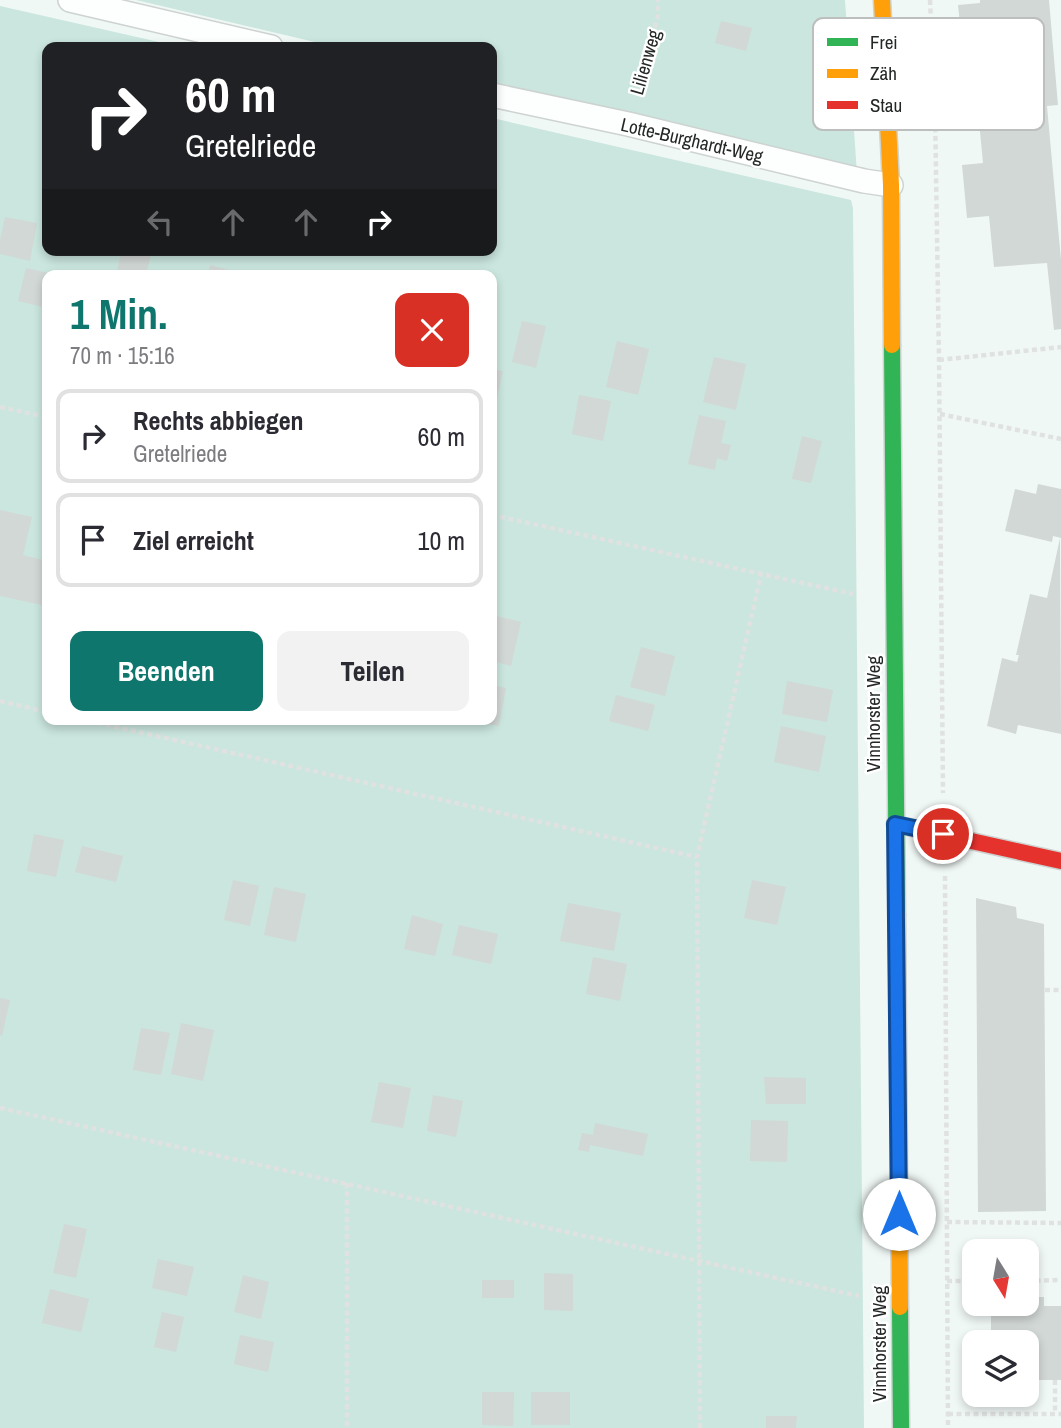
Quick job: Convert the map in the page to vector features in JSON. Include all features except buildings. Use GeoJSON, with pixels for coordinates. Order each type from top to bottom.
{"type":"FeatureCollection","features":[{"type":"Feature","properties":{"kind":"street","name":"Vinnhorster Weg"},"geometry":{"type":"LineString","coordinates":[[882,0],[883,18]]}},
{"type":"Feature","properties":{"kind":"street","name":"Vinnhorster Weg"},"geometry":{"type":"LineString","coordinates":[[888,130],[891,185],[901,1428]]}},
{"type":"Feature","properties":{"kind":"street"},"geometry":{"type":"LineString","coordinates":[[895,824],[1061,861]]}},
{"type":"Feature","properties":{"kind":"lane"},"geometry":{"type":"LineString","coordinates":[[71,0],[250,42]]}},
{"type":"Feature","properties":{"kind":"lane","name":"Lotte-Burghardt-Weg"},"geometry":{"type":"LineString","coordinates":[[497,96],[891,185]]}},
{"type":"Feature","properties":{"kind":"path","name":"Lilienweg"},"geometry":{"type":"LineString","coordinates":[[628,124],[658,16],[658,0]]}},
{"type":"Feature","properties":{"kind":"path"},"geometry":{"type":"LineString","coordinates":[[930,0],[931,18]]}},
{"type":"Feature","properties":{"kind":"path"},"geometry":{"type":"LineString","coordinates":[[935,130],[945,882],[948,1428]]}},
{"type":"Feature","properties":{"kind":"path"},"geometry":{"type":"LineString","coordinates":[[939,359],[1061,347]]}},
{"type":"Feature","properties":{"kind":"path"},"geometry":{"type":"LineString","coordinates":[[0,407],[42,416]]}},
{"type":"Feature","properties":{"kind":"path"},"geometry":{"type":"LineString","coordinates":[[940,414],[1061,439]]}},
{"type":"Feature","properties":{"kind":"path"},"geometry":{"type":"LineString","coordinates":[[497,516],[855,594]]}},
{"type":"Feature","properties":{"kind":"path"},"geometry":{"type":"LineString","coordinates":[[700,1428],[698,856],[761,574]]}},
{"type":"Feature","properties":{"kind":"path"},"geometry":{"type":"LineString","coordinates":[[0,701],[42,711]]}},
{"type":"Feature","properties":{"kind":"path"},"geometry":{"type":"LineString","coordinates":[[108,725],[698,856]]}},
{"type":"Feature","properties":{"kind":"path"},"geometry":{"type":"LineString","coordinates":[[1045,990],[1061,990]]}},
{"type":"Feature","properties":{"kind":"path"},"geometry":{"type":"LineString","coordinates":[[0,1108],[873,1299],[947,1297]]}},
{"type":"Feature","properties":{"kind":"path"},"geometry":{"type":"LineString","coordinates":[[346,1183],[347,1428]]}},
{"type":"Feature","properties":{"kind":"path"},"geometry":{"type":"LineString","coordinates":[[947,1222],[1061,1223]]}},
{"type":"Feature","properties":{"kind":"path"},"geometry":{"type":"LineString","coordinates":[[1040,1280],[1061,1280]]}},
{"type":"Feature","properties":{"kind":"path"},"geometry":{"type":"LineString","coordinates":[[947,1281],[962,1281]]}},
{"type":"Feature","properties":{"kind":"path"},"geometry":{"type":"LineString","coordinates":[[948,1414],[1058,1414],[1055,1380]]}},
{"type":"Feature","properties":{"kind":"green space"},"geometry":{"type":"Polygon","coordinates":[[[136,0],[845,0],[846,18],[813,18],[813,130],[854,130],[857,174],[497,86],[497,42],[315,42],[136,0]]]}},
{"type":"Feature","properties":{"kind":"green space"},"geometry":{"type":"Polygon","coordinates":[[[0,6],[159,42],[42,42],[42,256],[497,256],[497,119],[851,200],[864,1428],[0,1428],[0,6]]]}},
{"type":"Feature","properties":{"kind":"traffic: fast"},"geometry":{"type":"LineString","coordinates":[[892,345],[897,915]]}},
{"type":"Feature","properties":{"kind":"traffic: fast"},"geometry":{"type":"LineString","coordinates":[[900,1307],[901,1428]]}},
{"type":"Feature","properties":{"kind":"traffic: slow"},"geometry":{"type":"LineString","coordinates":[[882,0],[883,18]]}},
{"type":"Feature","properties":{"kind":"traffic: slow"},"geometry":{"type":"LineString","coordinates":[[888,130],[892,345]]}},
{"type":"Feature","properties":{"kind":"traffic: slow"},"geometry":{"type":"LineString","coordinates":[[897,915],[900,1307]]}},
{"type":"Feature","properties":{"kind":"traffic: jam"},"geometry":{"type":"LineString","coordinates":[[895,824],[1061,861]]}},
{"type":"Feature","properties":{"kind":"route"},"geometry":{"type":"LineString","coordinates":[[899,1214],[895,824],[943,834]]}}]}
